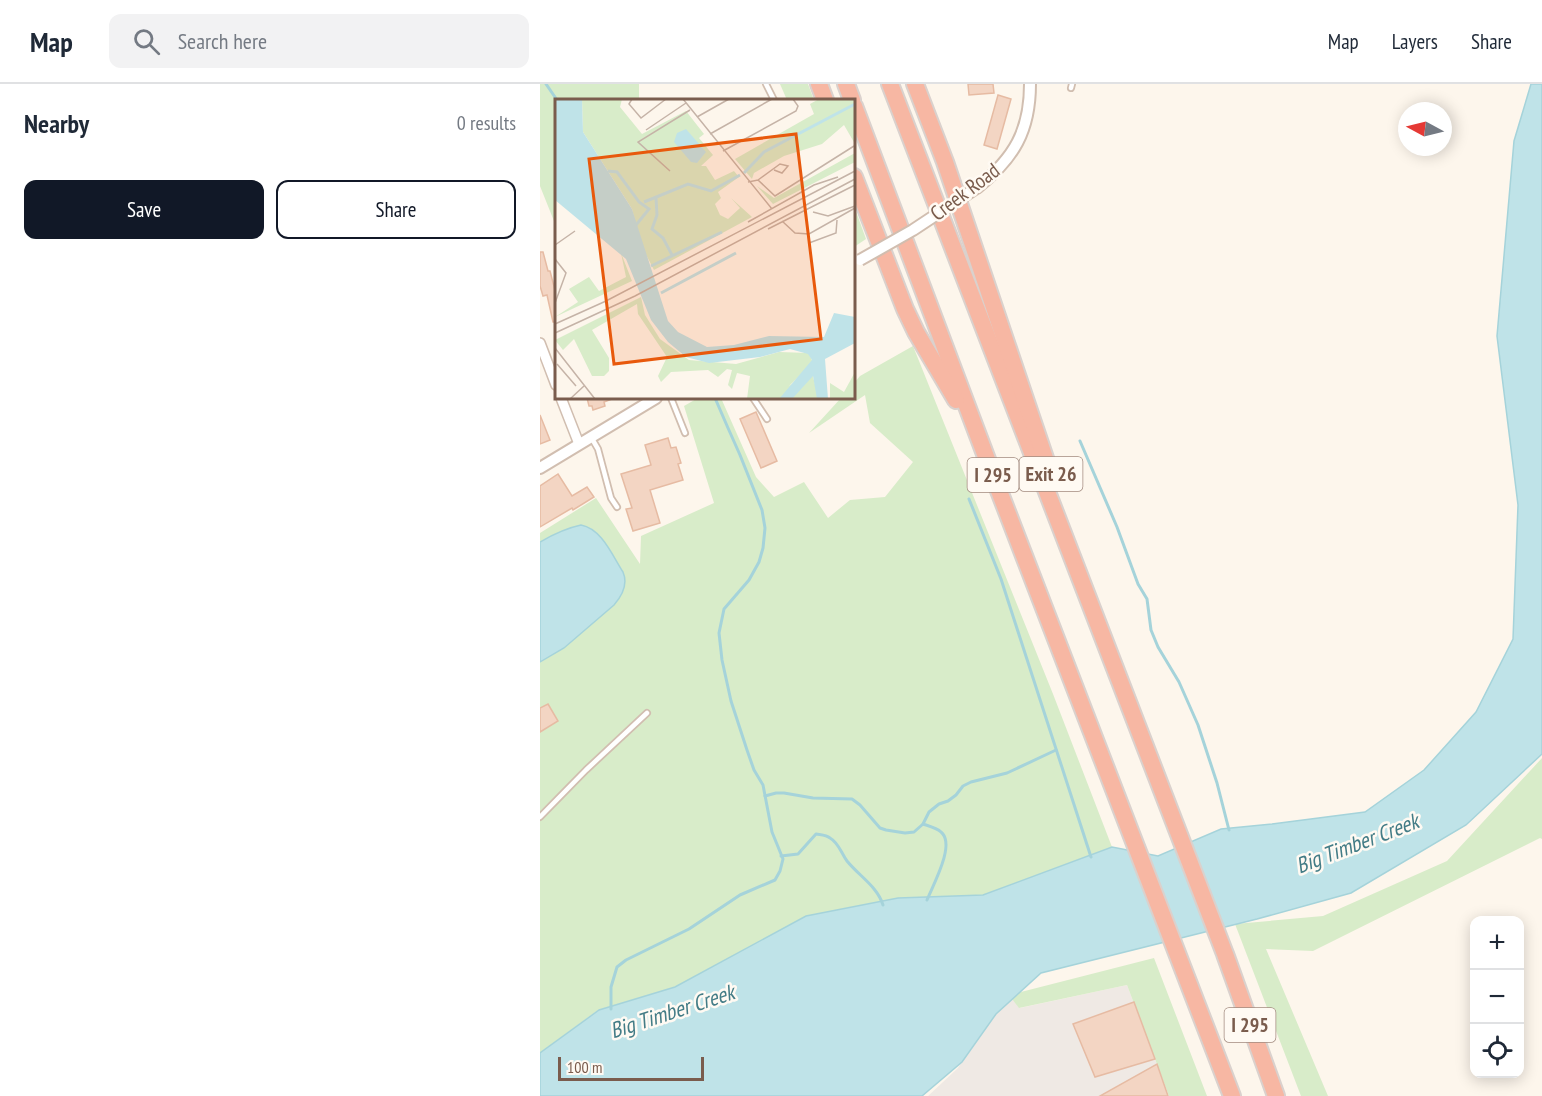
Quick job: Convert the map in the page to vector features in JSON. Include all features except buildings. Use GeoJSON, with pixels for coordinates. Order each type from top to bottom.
{"type":"FeatureCollection","features":[{"type":"Feature","properties":{"kind":"highway"},"geometry":{"type":"LineString","coordinates":[[819,84],[825,99]]}},
{"type":"Feature","properties":{"kind":"highway"},"geometry":{"type":"LineString","coordinates":[[846,84],[852,99]]}},
{"type":"Feature","properties":{"kind":"highway","name":"I 295"},"geometry":{"type":"LineString","coordinates":[[891,84],[1225,954],[1276,1096]]}},
{"type":"Feature","properties":{"kind":"highway","name":"Exit 26"},"geometry":{"type":"LineString","coordinates":[[915,84],[949,173],[1134,718]]}},
{"type":"Feature","properties":{"kind":"highway","name":"I 295"},"geometry":{"type":"LineString","coordinates":[[855,109],[991,470],[1232,1096]]}},
{"type":"Feature","properties":{"kind":"highway"},"geometry":{"type":"LineString","coordinates":[[855,180],[905,309],[991,470]]}},
{"type":"Feature","properties":{"kind":"street","name":"Creek Road"},"geometry":{"type":"LineString","coordinates":[[857,262],[914,230],[978,187],[1004,164],[1022,132],[1027,114],[1030,84]]}},
{"type":"Feature","properties":{"kind":"street"},"geometry":{"type":"LineString","coordinates":[[540,343],[555,382]]}},
{"type":"Feature","properties":{"kind":"street"},"geometry":{"type":"LineString","coordinates":[[561,399],[579,444]]}},
{"type":"Feature","properties":{"kind":"street"},"geometry":{"type":"LineString","coordinates":[[540,468],[654,399]]}},
{"type":"Feature","properties":{"kind":"lane"},"geometry":{"type":"LineString","coordinates":[[766,84],[774,99]]}},
{"type":"Feature","properties":{"kind":"lane"},"geometry":{"type":"LineString","coordinates":[[671,399],[685,433]]}},
{"type":"Feature","properties":{"kind":"lane"},"geometry":{"type":"LineString","coordinates":[[754,399],[767,419]]}},
{"type":"Feature","properties":{"kind":"lane"},"geometry":{"type":"LineString","coordinates":[[591,437],[598,449],[611,498],[617,507]]}},
{"type":"Feature","properties":{"kind":"lane"},"geometry":{"type":"LineString","coordinates":[[540,817],[647,713]]}},
{"type":"Feature","properties":{"kind":"shaded area"},"geometry":{"type":"Polygon","coordinates":[[[1127,985],[1169,1096],[928,1096],[958,1068],[998,1001],[1009,995],[1020,1008],[1127,985]]]}},
{"type":"Feature","properties":{"kind":"green space"},"geometry":{"type":"Polygon","coordinates":[[[540,84],[639,84],[639,99],[555,99],[555,224],[540,186],[540,84]]]}},
{"type":"Feature","properties":{"kind":"green space"},"geometry":{"type":"Polygon","coordinates":[[[780,84],[808,84],[814,99],[787,99],[780,84]]]}},
{"type":"Feature","properties":{"kind":"green space"},"geometry":{"type":"Polygon","coordinates":[[[855,209],[866,239],[855,246],[855,209]]]}},
{"type":"Feature","properties":{"kind":"green space"},"geometry":{"type":"Polygon","coordinates":[[[913,346],[1112,847],[983,895],[898,898],[806,916],[675,987],[598,1010],[540,1053],[540,533],[596,498],[640,564],[641,536],[714,503],[684,406],[696,399],[721,399],[756,477],[774,497],[804,482],[828,518],[850,500],[885,497],[913,462],[870,423],[865,395],[809,433],[840,399],[855,399],[855,382],[860,376],[913,346]]]}},
{"type":"Feature","properties":{"kind":"green space"},"geometry":{"type":"Polygon","coordinates":[[[1542,758],[1542,839],[1313,951],[1266,949],[1328,1096],[1301,1096],[1235,924],[1323,916],[1447,861],[1542,758]]]}},
{"type":"Feature","properties":{"kind":"green space"},"geometry":{"type":"Polygon","coordinates":[[[1154,958],[1207,1096],[1169,1096],[1127,985],[1019,1008],[1009,995],[1154,958]]]}},
{"type":"Feature","properties":{"kind":"water","name":"Big Timber Creek"},"geometry":{"type":"Polygon","coordinates":[[[1531,84],[1542,84],[1542,754],[1466,825],[1351,893],[1041,973],[996,1014],[962,1062],[922,1096],[540,1096],[540,1053],[599,1010],[675,987],[806,916],[898,898],[983,895],[1112,847],[1158,856],[1221,829],[1365,812],[1424,770],[1476,712],[1513,639],[1518,505],[1497,336],[1514,141],[1531,84]]]}},
{"type":"Feature","properties":{"kind":"water"},"geometry":{"type":"Polygon","coordinates":[[[581,525],[588,527],[601,537],[623,572],[625,581],[623,590],[614,605],[564,648],[540,662],[540,542],[581,525]]]}},
{"type":"Feature","properties":{"kind":"waterway"},"geometry":{"type":"LineString","coordinates":[[546,84],[556,99]]}},
{"type":"Feature","properties":{"kind":"waterway","name":"Big Timber Creek"},"geometry":{"type":"LineString","coordinates":[[611,1009],[611,987],[617,967],[626,960],[689,929],[740,895],[775,880],[783,859],[772,832],[763,785],[754,770],[731,701],[722,660],[719,633],[724,609],[749,580],[759,562],[765,528],[762,510],[715,399]]}},
{"type":"Feature","properties":{"kind":"waterway"},"geometry":{"type":"LineString","coordinates":[[1080,441],[1117,527],[1138,584],[1147,599],[1151,630],[1158,647],[1179,682],[1198,725],[1229,830]]}},
{"type":"Feature","properties":{"kind":"waterway"},"geometry":{"type":"LineString","coordinates":[[969,499],[1001,579],[1091,857]]}},
{"type":"Feature","properties":{"kind":"waterway"},"geometry":{"type":"LineString","coordinates":[[765,796],[784,793],[813,798],[852,799],[880,828],[905,833],[914,832],[923,824],[929,812],[956,795],[963,786],[1007,773],[1056,750]]}},
{"type":"Feature","properties":{"kind":"waterway"},"geometry":{"type":"LineString","coordinates":[[923,824],[941,832],[946,846],[942,865],[927,900]]}},
{"type":"Feature","properties":{"kind":"waterway"},"geometry":{"type":"LineString","coordinates":[[781,856],[798,854],[816,834],[828,837],[836,843],[847,861],[872,887],[883,905]]}}]}
